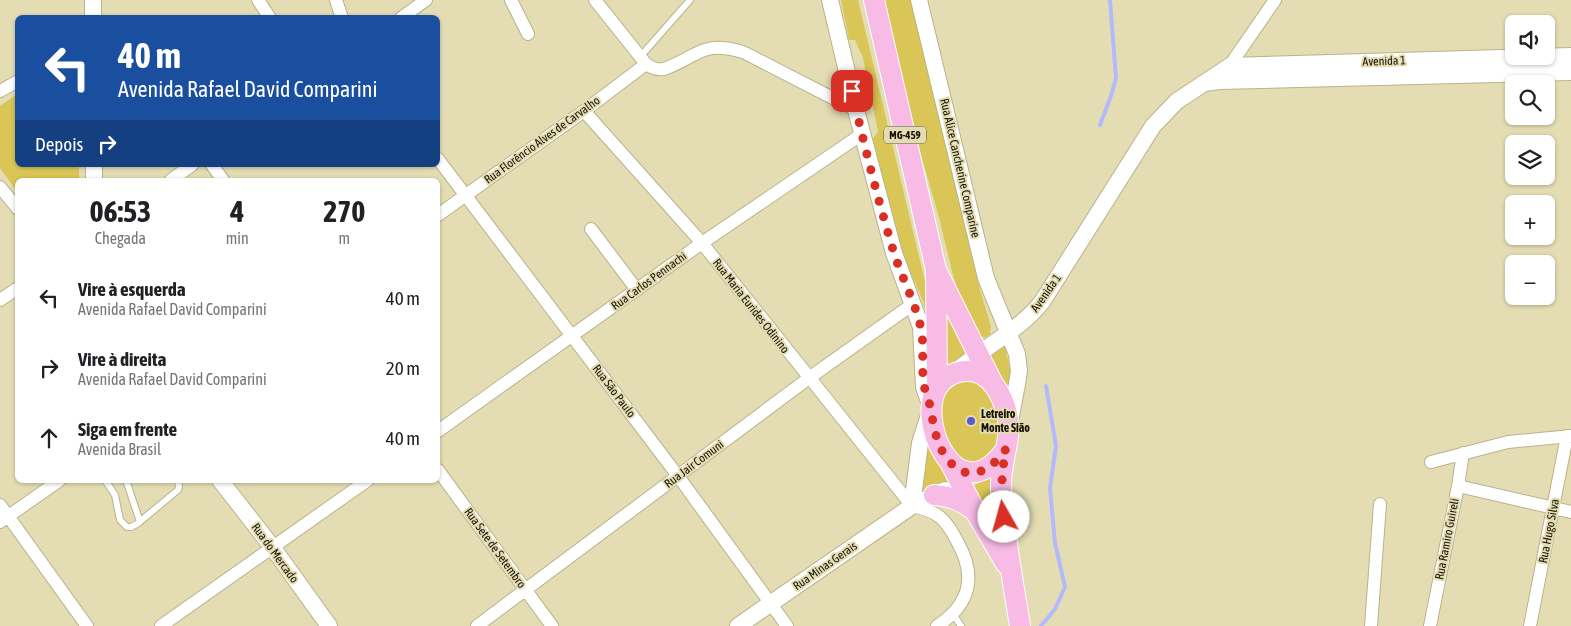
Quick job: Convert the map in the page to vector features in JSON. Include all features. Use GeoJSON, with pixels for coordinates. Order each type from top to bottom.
{"type":"FeatureCollection","features":[{"type":"Feature","properties":{"kind":"main road","name":"MG-459"},"geometry":{"type":"LineString","coordinates":[[874,0],[936,270],[937,387],[931,409],[940,445],[975,511],[1012,574]]}},
{"type":"Feature","properties":{"kind":"main road","name":"MG-459"},"geometry":{"type":"LineString","coordinates":[[936,270],[1003,402],[1009,424],[1001,490],[1020,626]]}},
{"type":"Feature","properties":{"kind":"main road"},"geometry":{"type":"LineString","coordinates":[[937,387],[943,380],[954,373],[966,371],[979,373],[993,384]]}},
{"type":"Feature","properties":{"kind":"main road"},"geometry":{"type":"LineString","coordinates":[[951,464],[964,472],[978,473],[999,460],[1006,449]]}},
{"type":"Feature","properties":{"kind":"main road"},"geometry":{"type":"LineString","coordinates":[[934,495],[944,495],[957,499],[975,511]]}},
{"type":"Feature","properties":{"kind":"street"},"geometry":{"type":"LineString","coordinates":[[258,0],[268,15]]}},
{"type":"Feature","properties":{"kind":"street"},"geometry":{"type":"LineString","coordinates":[[336,0],[341,15]]}},
{"type":"Feature","properties":{"kind":"street"},"geometry":{"type":"LineString","coordinates":[[405,15],[426,0]]}},
{"type":"Feature","properties":{"kind":"street"},"geometry":{"type":"LineString","coordinates":[[511,0],[528,34]]}},
{"type":"Feature","properties":{"kind":"street"},"geometry":{"type":"LineString","coordinates":[[595,0],[643,61],[658,70],[712,47],[728,48],[743,52],[856,110]]}},
{"type":"Feature","properties":{"kind":"street"},"geometry":{"type":"LineString","coordinates":[[830,0],[862,134],[894,253],[921,327],[923,380],[931,409],[920,443],[912,506],[927,509],[937,515],[952,532],[964,553],[970,573],[968,589],[961,604],[954,614],[937,626]]}},
{"type":"Feature","properties":{"kind":"street","name":"Rua Alice Cancherine Comparine"},"geometry":{"type":"LineString","coordinates":[[919,0],[986,278],[1017,354],[1019,371],[1009,424]]}},
{"type":"Feature","properties":{"kind":"street"},"geometry":{"type":"LineString","coordinates":[[1230,66],[1275,0]]}},
{"type":"Feature","properties":{"kind":"street","name":"Avenida 1"},"geometry":{"type":"LineString","coordinates":[[954,373],[979,352],[1010,334],[1026,320],[1042,302],[1153,126],[1177,101],[1211,82],[1230,66],[1571,56]]}},
{"type":"Feature","properties":{"kind":"street","name":"Rua Florêncio Alves de Carvalho"},"geometry":{"type":"LineString","coordinates":[[440,214],[584,111],[643,61]]}},
{"type":"Feature","properties":{"kind":"street","name":"Avenida 1"},"geometry":{"type":"LineString","coordinates":[[1211,82],[1571,72]]}},
{"type":"Feature","properties":{"kind":"street"},"geometry":{"type":"LineString","coordinates":[[0,92],[15,82]]}},
{"type":"Feature","properties":{"kind":"street","name":"Rua Maria Eurides Odinino"},"geometry":{"type":"LineString","coordinates":[[584,111],[702,243],[912,506]]}},
{"type":"Feature","properties":{"kind":"street","name":"Rua Carlos Pennachi"},"geometry":{"type":"LineString","coordinates":[[440,430],[702,243],[862,134]]}},
{"type":"Feature","properties":{"kind":"street","name":"Rua São Paulo"},"geometry":{"type":"LineString","coordinates":[[440,162],[678,476],[787,626]]}},
{"type":"Feature","properties":{"kind":"street"},"geometry":{"type":"LineString","coordinates":[[174,178],[189,167]]}},
{"type":"Feature","properties":{"kind":"street"},"geometry":{"type":"LineString","coordinates":[[213,167],[222,178]]}},
{"type":"Feature","properties":{"kind":"street"},"geometry":{"type":"LineString","coordinates":[[0,187],[15,206]]}},
{"type":"Feature","properties":{"kind":"street"},"geometry":{"type":"LineString","coordinates":[[590,228],[637,290]]}},
{"type":"Feature","properties":{"kind":"street"},"geometry":{"type":"LineString","coordinates":[[0,300],[15,290]]}},
{"type":"Feature","properties":{"kind":"street","name":"Rua Jair Comuni"},"geometry":{"type":"LineString","coordinates":[[477,626],[809,378],[913,304]]}},
{"type":"Feature","properties":{"kind":"street"},"geometry":{"type":"LineString","coordinates":[[1431,462],[1508,442],[1569,436]]}},
{"type":"Feature","properties":{"kind":"street","name":"Rua Hugo Silva"},"geometry":{"type":"LineString","coordinates":[[1530,626],[1569,436]]}},
{"type":"Feature","properties":{"kind":"street","name":"Rua Ramiro Guireli"},"geometry":{"type":"LineString","coordinates":[[1430,626],[1463,453]]}},
{"type":"Feature","properties":{"kind":"street","name":"Rua Sete de Setembro"},"geometry":{"type":"LineString","coordinates":[[440,473],[552,626]]}},
{"type":"Feature","properties":{"kind":"street","name":"Rua Minas Gerais"},"geometry":{"type":"LineString","coordinates":[[738,626],[912,506],[978,473]]}},
{"type":"Feature","properties":{"kind":"street"},"geometry":{"type":"LineString","coordinates":[[4,519],[56,483]]}},
{"type":"Feature","properties":{"kind":"street","name":"Rua do Mercado"},"geometry":{"type":"LineString","coordinates":[[222,483],[273,548],[328,626]]}},
{"type":"Feature","properties":{"kind":"street"},"geometry":{"type":"LineString","coordinates":[[161,626],[364,483]]}},
{"type":"Feature","properties":{"kind":"street"},"geometry":{"type":"LineString","coordinates":[[1458,486],[1571,512]]}},
{"type":"Feature","properties":{"kind":"street"},"geometry":{"type":"LineString","coordinates":[[1371,626],[1380,504]]}},
{"type":"Feature","properties":{"kind":"street"},"geometry":{"type":"LineString","coordinates":[[0,505],[4,519],[87,626]]}},
{"type":"Feature","properties":{"kind":"lane"},"geometry":{"type":"LineString","coordinates":[[643,61],[690,0]]}},
{"type":"Feature","properties":{"kind":"lane"},"geometry":{"type":"LineString","coordinates":[[107,483],[115,495],[123,524],[131,527],[140,522],[178,490],[178,483]]}},
{"type":"Feature","properties":{"kind":"lane"},"geometry":{"type":"LineString","coordinates":[[127,483],[140,522]]}},
{"type":"Feature","properties":{"kind":"lane"},"geometry":{"type":"LineString","coordinates":[[954,614],[961,626]]}},
{"type":"Feature","properties":{"kind":"shaded area"},"geometry":{"type":"Polygon","coordinates":[[[841,0],[858,0],[926,286],[930,330],[923,301],[900,248],[873,138],[878,132],[863,58],[855,40],[849,40],[841,0]]]}},
{"type":"Feature","properties":{"kind":"shaded area"},"geometry":{"type":"Polygon","coordinates":[[[883,0],[912,0],[980,290],[991,326],[990,334],[986,337],[979,336],[958,292],[921,155],[883,0]]]}},
{"type":"Feature","properties":{"kind":"shaded area"},"geometry":{"type":"Polygon","coordinates":[[[15,95],[15,167],[79,167],[79,178],[15,178],[15,189],[0,168],[0,106],[15,95]]]}},
{"type":"Feature","properties":{"kind":"shaded area"},"geometry":{"type":"Polygon","coordinates":[[[943,291],[971,349],[944,368],[943,291]]]}},
{"type":"Feature","properties":{"kind":"shaded area"},"geometry":{"type":"Polygon","coordinates":[[[1004,343],[1011,373],[1009,397],[988,354],[1004,343]]]}},
{"type":"Feature","properties":{"kind":"shaded area"},"geometry":{"type":"Polygon","coordinates":[[[958,381],[975,381],[983,386],[997,405],[1002,435],[991,456],[973,465],[962,459],[950,446],[945,437],[940,416],[944,396],[950,387],[958,381]]]}},
{"type":"Feature","properties":{"kind":"shaded area"},"geometry":{"type":"Polygon","coordinates":[[[929,432],[952,480],[917,498],[929,432]]]}},
{"type":"Feature","properties":{"kind":"shaded area"},"geometry":{"type":"Polygon","coordinates":[[[995,475],[1001,536],[971,487],[995,475]]]}},
{"type":"Feature","properties":{"kind":"waterway"},"geometry":{"type":"LineString","coordinates":[[1100,125],[1116,78],[1110,0]]}},
{"type":"Feature","properties":{"kind":"waterway"},"geometry":{"type":"LineString","coordinates":[[1041,626],[1055,609],[1065,587],[1055,543],[1050,488],[1056,446],[1046,386]]}},
{"type":"Feature","properties":{"kind":"place","name":"Letreiro Monte Sião"},"geometry":{"type":"Point","coordinates":[971,421]}},
{"type":"Feature","properties":{"kind":"route"},"geometry":{"type":"LineString","coordinates":[[852,91],[894,253],[921,327],[924,387],[931,406],[930,412],[940,445],[951,464],[964,472],[971,473],[978,473],[992,466],[999,460],[1006,449],[1001,490],[1004,517]]}}]}
